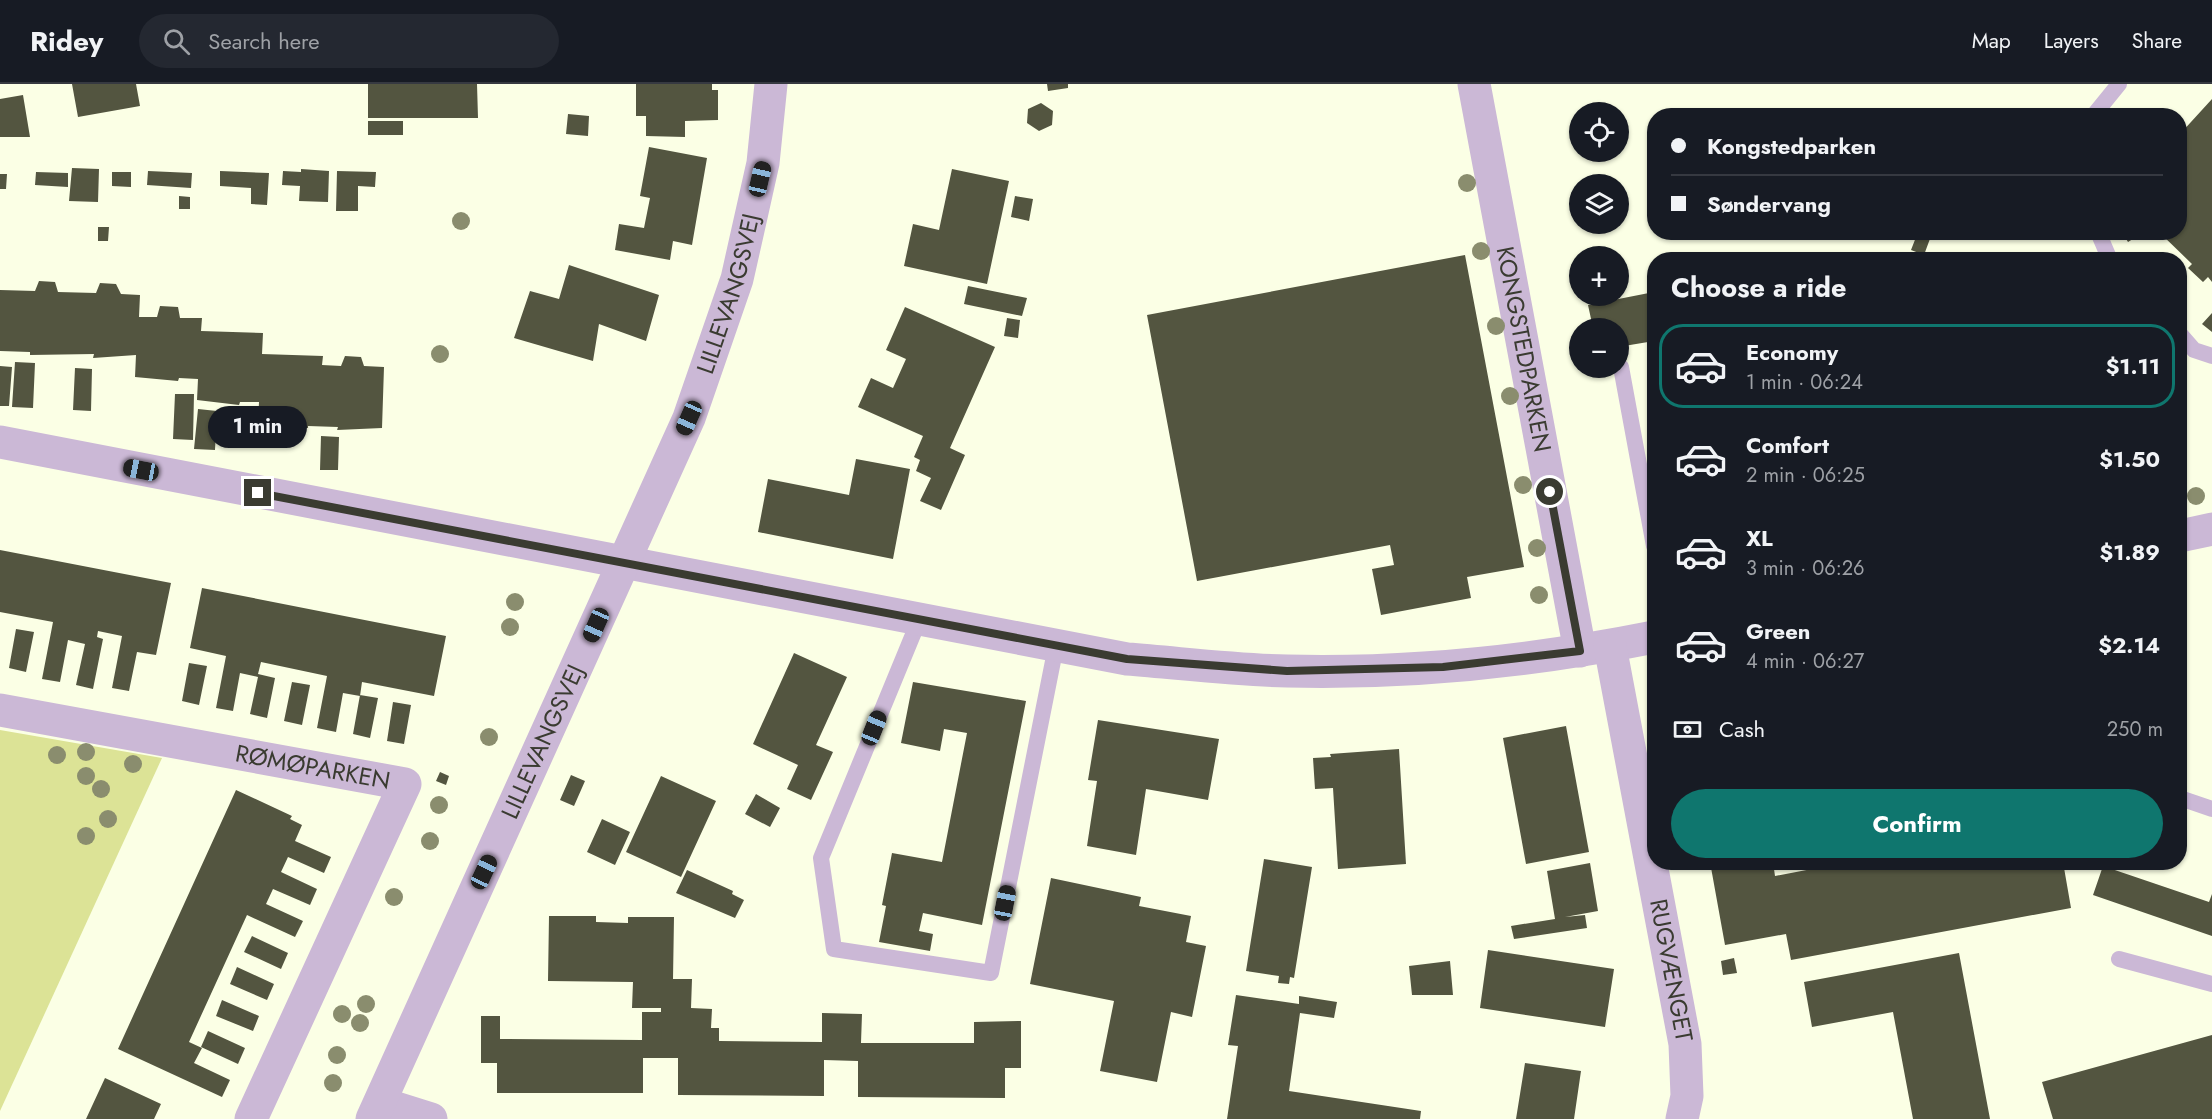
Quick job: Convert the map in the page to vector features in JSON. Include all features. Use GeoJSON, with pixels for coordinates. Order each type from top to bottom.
{"type":"FeatureCollection","features":[{"type":"Feature","properties":{"kind":"street","name":"LILLEVANGSVEJ"},"geometry":{"type":"LineString","coordinates":[[376,1111],[689,418],[737,279],[764,163],[771,84]]}},
{"type":"Feature","properties":{"kind":"street","name":"KONGSTEDPARKEN"},"geometry":{"type":"LineString","coordinates":[[1474,84],[1595,649]]}},
{"type":"Feature","properties":{"kind":"street"},"geometry":{"type":"LineString","coordinates":[[0,442],[624,564],[1127,659],[1287,671],[1443,667],[1595,649],[1647,638]]}},
{"type":"Feature","properties":{"kind":"street"},"geometry":{"type":"LineString","coordinates":[[2187,534],[2212,529]]}},
{"type":"Feature","properties":{"kind":"street","name":"RUGVÆNGET"},"geometry":{"type":"LineString","coordinates":[[1595,649],[1685,1044],[1686,1096],[1682,1119]]}},
{"type":"Feature","properties":{"kind":"street","name":"RØMØPARKEN"},"geometry":{"type":"LineString","coordinates":[[0,710],[405,784],[251,1119]]}},
{"type":"Feature","properties":{"kind":"street"},"geometry":{"type":"LineString","coordinates":[[376,1111],[431,1119]]}},
{"type":"Feature","properties":{"kind":"lane"},"geometry":{"type":"LineString","coordinates":[[2100,108],[2119,84]]}},
{"type":"Feature","properties":{"kind":"lane"},"geometry":{"type":"LineString","coordinates":[[2187,342],[2194,350],[2212,356]]}},
{"type":"Feature","properties":{"kind":"lane"},"geometry":{"type":"LineString","coordinates":[[1623,378],[1647,508]]}},
{"type":"Feature","properties":{"kind":"lane"},"geometry":{"type":"LineString","coordinates":[[919,620],[821,858],[834,949],[991,973],[1056,646]]}},
{"type":"Feature","properties":{"kind":"lane"},"geometry":{"type":"LineString","coordinates":[[2187,800],[2212,809]]}},
{"type":"Feature","properties":{"kind":"lane"},"geometry":{"type":"LineString","coordinates":[[2119,958],[2212,984]]}},
{"type":"Feature","properties":{"kind":"green space"},"geometry":{"type":"Polygon","coordinates":[[[0,730],[162,758],[0,1111],[0,730]]]}},
{"type":"Feature","properties":{"kind":"building"},"geometry":{"type":"Polygon","coordinates":[[[72,84],[136,84],[140,106],[78,117],[72,84]]]}},
{"type":"Feature","properties":{"kind":"building"},"geometry":{"type":"Polygon","coordinates":[[[368,84],[477,84],[478,118],[368,118],[368,84]]]}},
{"type":"Feature","properties":{"kind":"building"},"geometry":{"type":"Polygon","coordinates":[[[636,84],[712,84],[712,90],[718,90],[718,120],[685,121],[685,137],[646,136],[646,116],[636,116],[636,84]]]}},
{"type":"Feature","properties":{"kind":"building"},"geometry":{"type":"Polygon","coordinates":[[[1047,84],[1068,84],[1068,88],[1048,91],[1047,84]]]}},
{"type":"Feature","properties":{"kind":"building"},"geometry":{"type":"Polygon","coordinates":[[[23,95],[30,137],[0,137],[0,99],[23,95]]]}},
{"type":"Feature","properties":{"kind":"building"},"geometry":{"type":"Polygon","coordinates":[[[2212,99],[2212,282],[2208,277],[2203,282],[2188,268],[2192,264],[2187,259],[2187,252],[2180,252],[2167,240],[2187,240],[2187,126],[2212,99]]]}},
{"type":"Feature","properties":{"kind":"building"},"geometry":{"type":"Polygon","coordinates":[[[1041,103],[1053,111],[1052,125],[1039,131],[1027,123],[1028,109],[1041,103]]]}},
{"type":"Feature","properties":{"kind":"building"},"geometry":{"type":"Polygon","coordinates":[[[568,114],[589,116],[588,136],[566,134],[568,114]]]}},
{"type":"Feature","properties":{"kind":"building"},"geometry":{"type":"Polygon","coordinates":[[[368,121],[403,121],[403,135],[368,135],[368,121]]]}},
{"type":"Feature","properties":{"kind":"building"},"geometry":{"type":"Polygon","coordinates":[[[649,147],[707,158],[692,245],[673,241],[670,260],[615,250],[619,224],[644,228],[650,198],[640,196],[649,147]]]}},
{"type":"Feature","properties":{"kind":"building"},"geometry":{"type":"Polygon","coordinates":[[[72,168],[99,169],[98,202],[69,201],[72,168]]]}},
{"type":"Feature","properties":{"kind":"building"},"geometry":{"type":"Polygon","coordinates":[[[301,169],[329,171],[328,202],[299,201],[300,186],[282,185],[283,171],[301,172],[301,169]]]}},
{"type":"Feature","properties":{"kind":"building"},"geometry":{"type":"Polygon","coordinates":[[[952,169],[1009,181],[987,284],[904,266],[913,224],[939,230],[952,169]]]}},
{"type":"Feature","properties":{"kind":"building"},"geometry":{"type":"Polygon","coordinates":[[[148,171],[192,173],[191,188],[147,185],[148,171]]]}},
{"type":"Feature","properties":{"kind":"building"},"geometry":{"type":"Polygon","coordinates":[[[220,171],[269,173],[267,205],[251,204],[251,188],[220,186],[220,171]]]}},
{"type":"Feature","properties":{"kind":"building"},"geometry":{"type":"Polygon","coordinates":[[[337,171],[376,172],[375,187],[358,186],[358,211],[336,211],[337,171]]]}},
{"type":"Feature","properties":{"kind":"building"},"geometry":{"type":"Polygon","coordinates":[[[36,172],[68,173],[68,187],[35,185],[36,172]]]}},
{"type":"Feature","properties":{"kind":"building"},"geometry":{"type":"Polygon","coordinates":[[[112,172],[131,172],[131,187],[112,186],[112,172]]]}},
{"type":"Feature","properties":{"kind":"building"},"geometry":{"type":"Polygon","coordinates":[[[0,174],[7,174],[6,189],[0,189],[0,174]]]}},
{"type":"Feature","properties":{"kind":"building"},"geometry":{"type":"Polygon","coordinates":[[[179,196],[190,197],[190,209],[179,209],[179,196]]]}},
{"type":"Feature","properties":{"kind":"building"},"geometry":{"type":"Polygon","coordinates":[[[1015,196],[1033,199],[1029,221],[1011,217],[1015,196]]]}},
{"type":"Feature","properties":{"kind":"building"},"geometry":{"type":"Polygon","coordinates":[[[98,227],[109,227],[108,241],[98,241],[98,227]]]}},
{"type":"Feature","properties":{"kind":"building"},"geometry":{"type":"Polygon","coordinates":[[[1915,240],[1930,240],[1925,252],[1911,250],[1915,240]]]}},
{"type":"Feature","properties":{"kind":"building"},"geometry":{"type":"Polygon","coordinates":[[[1465,255],[1524,567],[1467,577],[1471,598],[1381,615],[1372,569],[1394,565],[1390,545],[1197,581],[1147,315],[1465,255]]]}},
{"type":"Feature","properties":{"kind":"building"},"geometry":{"type":"Polygon","coordinates":[[[569,265],[659,295],[646,341],[599,324],[593,361],[514,338],[530,291],[559,299],[569,265]]]}},
{"type":"Feature","properties":{"kind":"building"},"geometry":{"type":"Polygon","coordinates":[[[39,281],[55,282],[58,292],[96,293],[100,283],[116,284],[121,294],[140,295],[139,317],[157,317],[160,306],[178,307],[180,318],[202,318],[201,331],[263,333],[262,354],[323,356],[322,365],[341,366],[345,356],[361,357],[364,366],[384,367],[382,428],[337,430],[338,427],[308,426],[308,428],[258,424],[259,402],[240,402],[239,405],[197,400],[198,379],[179,378],[178,381],[135,377],[136,355],[93,358],[94,354],[30,355],[30,352],[0,351],[0,290],[35,291],[39,281]]]}},
{"type":"Feature","properties":{"kind":"building"},"geometry":{"type":"Polygon","coordinates":[[[968,286],[1027,298],[1022,316],[964,304],[968,286]]]}},
{"type":"Feature","properties":{"kind":"building"},"geometry":{"type":"Polygon","coordinates":[[[1647,293],[1647,342],[1629,345],[1629,318],[1591,318],[1588,306],[1629,306],[1629,297],[1647,293]]]}},
{"type":"Feature","properties":{"kind":"building"},"geometry":{"type":"Polygon","coordinates":[[[905,307],[995,347],[950,448],[965,455],[941,510],[920,501],[931,478],[916,471],[920,460],[914,457],[923,436],[858,407],[871,378],[893,388],[906,359],[886,350],[905,307]]]}},
{"type":"Feature","properties":{"kind":"building"},"geometry":{"type":"Polygon","coordinates":[[[2212,313],[2212,332],[2202,324],[2212,313]]]}},
{"type":"Feature","properties":{"kind":"building"},"geometry":{"type":"Polygon","coordinates":[[[1007,318],[1020,320],[1018,338],[1004,336],[1007,318]]]}},
{"type":"Feature","properties":{"kind":"building"},"geometry":{"type":"Polygon","coordinates":[[[15,362],[35,363],[33,408],[12,407],[15,362]]]}},
{"type":"Feature","properties":{"kind":"building"},"geometry":{"type":"Polygon","coordinates":[[[0,366],[12,367],[9,406],[0,406],[0,366]]]}},
{"type":"Feature","properties":{"kind":"building"},"geometry":{"type":"Polygon","coordinates":[[[75,368],[92,369],[91,411],[73,410],[75,368]]]}},
{"type":"Feature","properties":{"kind":"building"},"geometry":{"type":"Polygon","coordinates":[[[175,394],[194,394],[193,440],[173,439],[175,394]]]}},
{"type":"Feature","properties":{"kind":"building"},"geometry":{"type":"Polygon","coordinates":[[[198,409],[217,411],[215,450],[194,449],[198,409]]]}},
{"type":"Feature","properties":{"kind":"building"},"geometry":{"type":"Polygon","coordinates":[[[321,436],[339,437],[338,470],[320,470],[321,436]]]}},
{"type":"Feature","properties":{"kind":"building"},"geometry":{"type":"Polygon","coordinates":[[[856,459],[910,469],[893,559],[758,532],[768,479],[849,495],[856,459]]]}},
{"type":"Feature","properties":{"kind":"building"},"geometry":{"type":"Polygon","coordinates":[[[0,550],[171,583],[156,655],[137,652],[129,691],[112,688],[122,636],[98,631],[97,637],[103,639],[93,689],[76,685],[85,644],[68,640],[60,682],[42,679],[53,622],[0,612],[0,550]]]}},
{"type":"Feature","properties":{"kind":"building"},"geometry":{"type":"Polygon","coordinates":[[[202,588],[446,636],[434,696],[362,682],[360,696],[343,693],[336,732],[317,728],[327,676],[261,662],[258,674],[275,678],[267,718],[250,714],[258,677],[240,673],[233,711],[216,708],[226,656],[190,648],[202,588]]]}},
{"type":"Feature","properties":{"kind":"building"},"geometry":{"type":"Polygon","coordinates":[[[16,629],[34,632],[26,672],[9,668],[16,629]]]}},
{"type":"Feature","properties":{"kind":"building"},"geometry":{"type":"Polygon","coordinates":[[[794,653],[847,677],[816,745],[833,752],[811,800],[787,789],[798,765],[753,744],[794,653]]]}},
{"type":"Feature","properties":{"kind":"building"},"geometry":{"type":"Polygon","coordinates":[[[189,663],[207,666],[199,705],[182,701],[189,663]]]}},
{"type":"Feature","properties":{"kind":"building"},"geometry":{"type":"Polygon","coordinates":[[[292,682],[310,685],[302,725],[284,721],[292,682]]]}},
{"type":"Feature","properties":{"kind":"building"},"geometry":{"type":"Polygon","coordinates":[[[913,682],[1026,701],[982,925],[923,913],[919,931],[933,934],[930,951],[879,942],[886,906],[882,905],[892,853],[942,862],[967,733],[944,729],[940,751],[901,743],[913,682]]]}},
{"type":"Feature","properties":{"kind":"building"},"geometry":{"type":"Polygon","coordinates":[[[360,695],[378,698],[370,738],[353,734],[360,695]]]}},
{"type":"Feature","properties":{"kind":"building"},"geometry":{"type":"Polygon","coordinates":[[[393,702],[411,705],[404,744],[387,741],[393,702]]]}},
{"type":"Feature","properties":{"kind":"building"},"geometry":{"type":"Polygon","coordinates":[[[1098,720],[1219,739],[1208,800],[1146,789],[1136,855],[1087,846],[1097,781],[1088,780],[1098,720]]]}},
{"type":"Feature","properties":{"kind":"building"},"geometry":{"type":"Polygon","coordinates":[[[1566,726],[1589,852],[1526,864],[1503,738],[1566,726]]]}},
{"type":"Feature","properties":{"kind":"building"},"geometry":{"type":"Polygon","coordinates":[[[1399,749],[1406,864],[1338,869],[1333,788],[1315,789],[1313,758],[1331,757],[1330,754],[1399,749]]]}},
{"type":"Feature","properties":{"kind":"building"},"geometry":{"type":"Polygon","coordinates":[[[440,772],[449,776],[446,785],[436,781],[440,772]]]}},
{"type":"Feature","properties":{"kind":"building"},"geometry":{"type":"Polygon","coordinates":[[[571,775],[585,781],[574,806],[560,800],[571,775]]]}},
{"type":"Feature","properties":{"kind":"building"},"geometry":{"type":"Polygon","coordinates":[[[661,776],[716,801],[681,877],[626,852],[661,776]]]}},
{"type":"Feature","properties":{"kind":"building"},"geometry":{"type":"Polygon","coordinates":[[[236,790],[292,816],[290,819],[302,825],[295,841],[331,857],[324,873],[288,857],[281,872],[317,889],[310,905],[273,889],[266,904],[303,921],[295,937],[247,915],[189,1042],[202,1048],[194,1063],[230,1080],[222,1097],[118,1049],[236,790]]]}},
{"type":"Feature","properties":{"kind":"building"},"geometry":{"type":"Polygon","coordinates":[[[756,794],[780,808],[770,827],[745,814],[756,794]]]}},
{"type":"Feature","properties":{"kind":"building"},"geometry":{"type":"Polygon","coordinates":[[[602,819],[630,832],[615,865],[587,852],[602,819]]]}},
{"type":"Feature","properties":{"kind":"building"},"geometry":{"type":"Polygon","coordinates":[[[1264,859],[1312,867],[1294,978],[1290,977],[1289,984],[1278,983],[1279,976],[1246,971],[1264,859]]]}},
{"type":"Feature","properties":{"kind":"building"},"geometry":{"type":"Polygon","coordinates":[[[1590,863],[1598,911],[1565,917],[1585,915],[1587,928],[1514,939],[1511,926],[1555,919],[1547,871],[1590,863]]]}},
{"type":"Feature","properties":{"kind":"building"},"geometry":{"type":"Polygon","coordinates":[[[687,870],[733,891],[732,894],[744,900],[735,918],[676,893],[687,870]]]}},
{"type":"Feature","properties":{"kind":"building"},"geometry":{"type":"Polygon","coordinates":[[[1711,870],[1774,870],[1775,876],[1806,870],[2064,870],[2071,908],[1791,960],[1786,934],[1725,945],[1711,870]]]}},
{"type":"Feature","properties":{"kind":"building"},"geometry":{"type":"Polygon","coordinates":[[[2102,870],[2115,870],[2209,902],[2212,894],[2212,936],[2093,895],[2102,870]]]}},
{"type":"Feature","properties":{"kind":"building"},"geometry":{"type":"Polygon","coordinates":[[[1051,878],[1141,897],[1139,906],[1191,916],[1186,942],[1206,946],[1192,1017],[1171,1012],[1157,1082],[1100,1071],[1114,1001],[1030,984],[1051,878]]]}},
{"type":"Feature","properties":{"kind":"building"},"geometry":{"type":"Polygon","coordinates":[[[549,916],[596,916],[596,922],[628,923],[628,917],[674,917],[673,979],[692,979],[691,1008],[712,1009],[711,1028],[719,1028],[719,1041],[822,1042],[822,1013],[862,1014],[861,1043],[974,1043],[974,1022],[1021,1021],[1021,1068],[1005,1068],[1005,1098],[858,1097],[858,1061],[824,1060],[824,1096],[678,1095],[678,1058],[643,1058],[643,1093],[497,1093],[497,1063],[481,1063],[481,1016],[500,1016],[500,1039],[642,1040],[642,1012],[661,1012],[661,1008],[632,1008],[633,982],[548,981],[549,916]]]}},
{"type":"Feature","properties":{"kind":"building"},"geometry":{"type":"Polygon","coordinates":[[[252,936],[288,953],[281,969],[244,952],[252,936]]]}},
{"type":"Feature","properties":{"kind":"building"},"geometry":{"type":"Polygon","coordinates":[[[1488,950],[1614,969],[1605,1027],[1480,1008],[1488,950]]]}},
{"type":"Feature","properties":{"kind":"building"},"geometry":{"type":"Polygon","coordinates":[[[1959,953],[1990,1119],[1913,1119],[1893,1012],[1812,1027],[1804,982],[1959,953]]]}},
{"type":"Feature","properties":{"kind":"building"},"geometry":{"type":"Polygon","coordinates":[[[1734,958],[1737,973],[1723,975],[1721,961],[1734,958]]]}},
{"type":"Feature","properties":{"kind":"building"},"geometry":{"type":"Polygon","coordinates":[[[1450,961],[1453,995],[1412,995],[1409,966],[1450,961]]]}},
{"type":"Feature","properties":{"kind":"building"},"geometry":{"type":"Polygon","coordinates":[[[237,967],[274,984],[267,1000],[230,984],[237,967]]]}},
{"type":"Feature","properties":{"kind":"building"},"geometry":{"type":"Polygon","coordinates":[[[1236,995],[1299,1004],[1299,996],[1337,1002],[1334,1018],[1300,1013],[1289,1091],[1421,1111],[1420,1119],[1227,1119],[1238,1046],[1228,1045],[1236,995]]]}},
{"type":"Feature","properties":{"kind":"building"},"geometry":{"type":"Polygon","coordinates":[[[222,1000],[259,1016],[253,1031],[216,1016],[222,1000]]]}},
{"type":"Feature","properties":{"kind":"building"},"geometry":{"type":"Polygon","coordinates":[[[208,1031],[245,1048],[238,1064],[201,1047],[208,1031]]]}},
{"type":"Feature","properties":{"kind":"building"},"geometry":{"type":"Polygon","coordinates":[[[2212,1035],[2212,1119],[2053,1119],[2042,1082],[2212,1035]]]}},
{"type":"Feature","properties":{"kind":"building"},"geometry":{"type":"Polygon","coordinates":[[[1525,1063],[1581,1071],[1574,1119],[1516,1119],[1525,1063]]]}},
{"type":"Feature","properties":{"kind":"building"},"geometry":{"type":"Polygon","coordinates":[[[105,1078],[161,1104],[154,1119],[86,1119],[105,1078]]]}},
{"type":"Feature","properties":{"kind":"route"},"geometry":{"type":"LineString","coordinates":[[258,493],[1127,659],[1287,671],[1443,667],[1580,651],[1550,492]]}}]}
